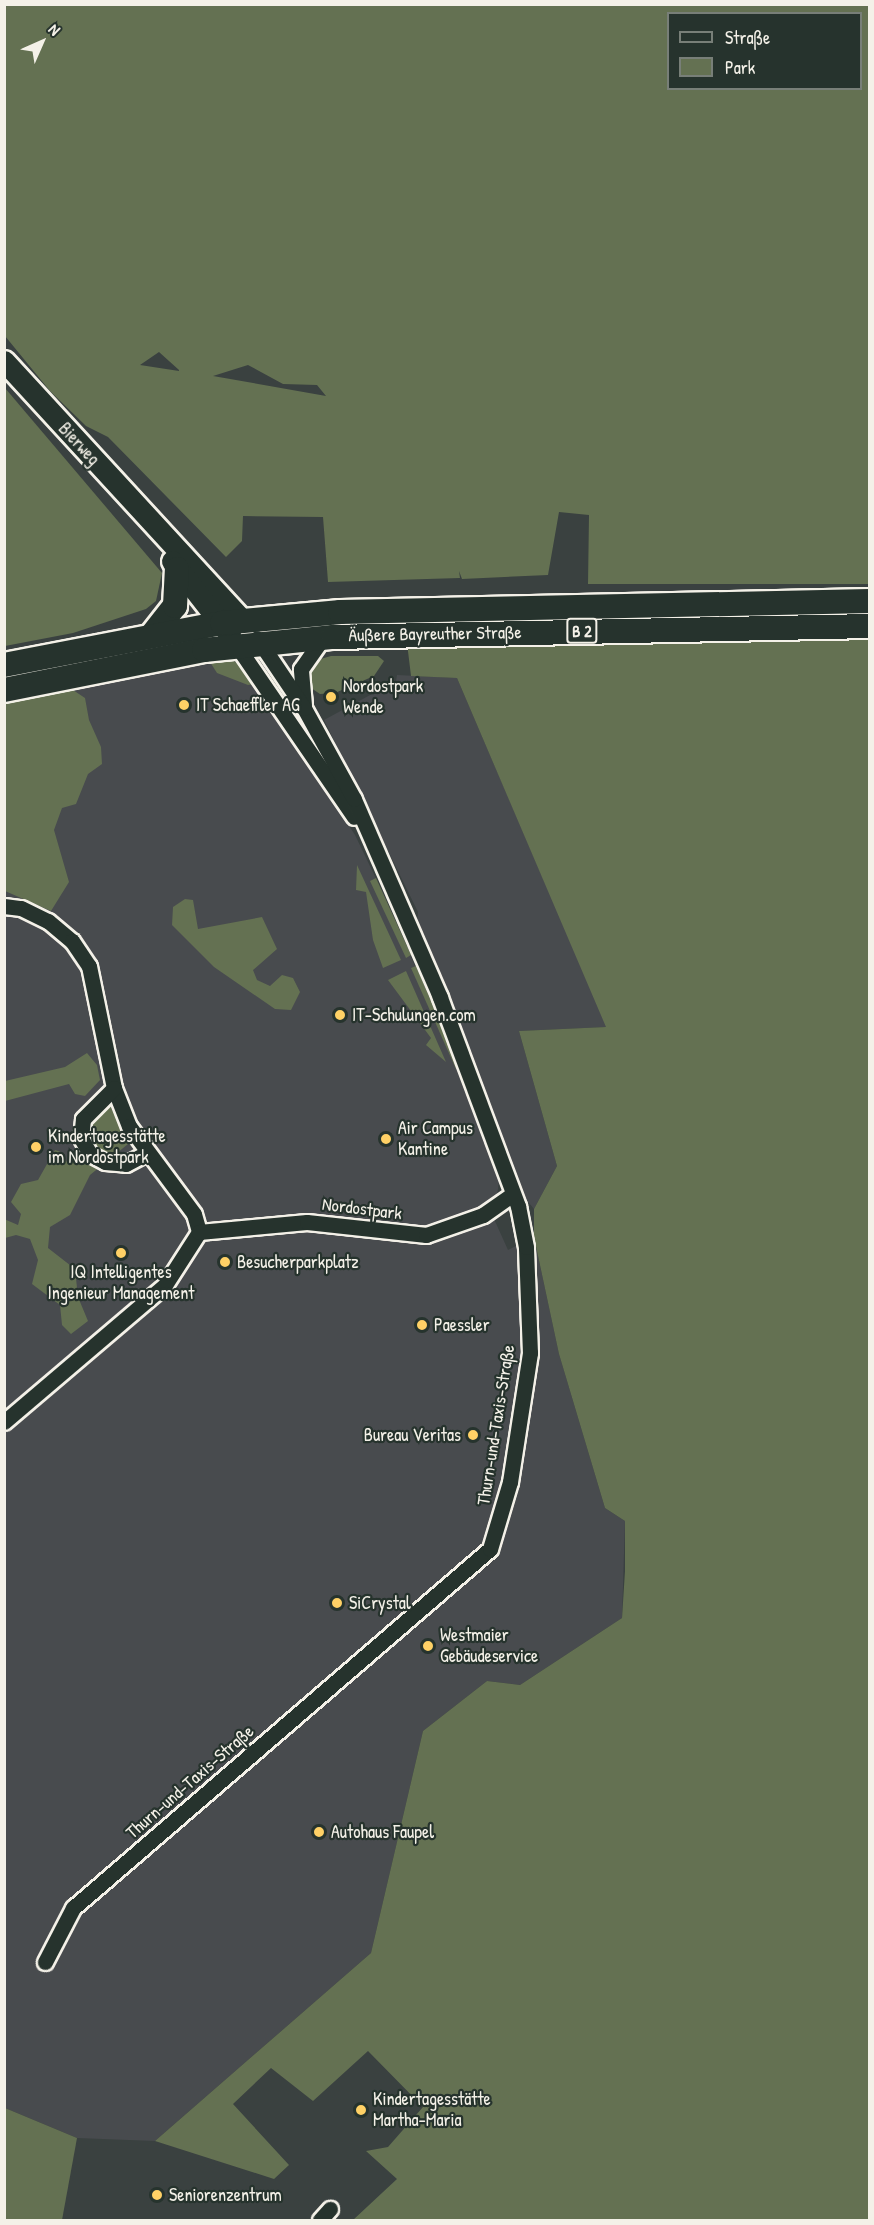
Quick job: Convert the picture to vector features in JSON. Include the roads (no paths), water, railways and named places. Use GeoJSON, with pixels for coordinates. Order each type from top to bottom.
{"type":"FeatureCollection","features":[{"type":"Feature","properties":{"kind":"main road","name":"Bierweg"},"geometry":{"type":"LineString","coordinates":[[4,361],[153,527],[191,561],[233,622]]}},
{"type":"Feature","properties":{"kind":"main road","name":"Bierweg"},"geometry":{"type":"LineString","coordinates":[[153,527],[177,569],[233,622]]}},
{"type":"Feature","properties":{"kind":"main road"},"geometry":{"type":"LineString","coordinates":[[152,635],[175,606],[177,569]]}},
{"type":"Feature","properties":{"kind":"main road","name":"Äußere Bayreuther Straße"},"geometry":{"type":"LineString","coordinates":[[4,665],[152,635],[233,622],[393,610],[870,601]]}},
{"type":"Feature","properties":{"kind":"main road"},"geometry":{"type":"LineString","coordinates":[[233,622],[249,644]]}},
{"type":"Feature","properties":{"kind":"main road","name":"Äußere Bayreuther Straße"},"geometry":{"type":"LineString","coordinates":[[4,690],[122,664],[249,644],[324,637],[870,626]]}},
{"type":"Feature","properties":{"kind":"street"},"geometry":{"type":"LineString","coordinates":[[304,708],[301,669],[324,637]]}},
{"type":"Feature","properties":{"kind":"street","name":"Thurn-und-Taxis-Straße"},"geometry":{"type":"LineString","coordinates":[[45,1962],[73,1908],[490,1549],[510,1482],[530,1353],[526,1247],[518,1206],[440,997],[337,764],[304,708],[249,644]]}},
{"type":"Feature","properties":{"kind":"street","name":"Thurn-und-Taxis-Straße"},"geometry":{"type":"LineString","coordinates":[[249,644],[366,833]]}},
{"type":"Feature","properties":{"kind":"street"},"geometry":{"type":"LineString","coordinates":[[4,906],[21,909],[48,921],[72,941],[88,966],[114,1088],[129,1126],[194,1214],[199,1232],[165,1285],[4,1422]]}},
{"type":"Feature","properties":{"kind":"street"},"geometry":{"type":"LineString","coordinates":[[114,1088],[83,1119],[81,1137],[90,1154],[105,1162],[126,1164],[147,1153]]}},
{"type":"Feature","properties":{"kind":"street","name":"Nordostpark"},"geometry":{"type":"LineString","coordinates":[[199,1232],[307,1222],[426,1235],[483,1215],[512,1195]]}},
{"type":"Feature","properties":{"kind":"place","name":"Nordostpark Wende"},"geometry":{"type":"Point","coordinates":[331,697]}},
{"type":"Feature","properties":{"kind":"place","name":"IT Schaeffler AG"},"geometry":{"type":"Point","coordinates":[184,705]}},
{"type":"Feature","properties":{"kind":"place","name":"IT-Schulungen.com"},"geometry":{"type":"Point","coordinates":[340,1015]}},
{"type":"Feature","properties":{"kind":"place","name":"Air Campus Kantine"},"geometry":{"type":"Point","coordinates":[386,1139]}},
{"type":"Feature","properties":{"kind":"place","name":"Kindertagesstätte im Nordostpark"},"geometry":{"type":"Point","coordinates":[36,1147]}},
{"type":"Feature","properties":{"kind":"place","name":"IQ Intelligentes Ingenieur Management"},"geometry":{"type":"Point","coordinates":[121,1253]}},
{"type":"Feature","properties":{"kind":"place","name":"Besucherparkplatz"},"geometry":{"type":"Point","coordinates":[225,1262]}},
{"type":"Feature","properties":{"kind":"place","name":"Paessler"},"geometry":{"type":"Point","coordinates":[422,1325]}},
{"type":"Feature","properties":{"kind":"place","name":"Bureau Veritas"},"geometry":{"type":"Point","coordinates":[473,1435]}},
{"type":"Feature","properties":{"kind":"place","name":"SiCrystal"},"geometry":{"type":"Point","coordinates":[337,1603]}},
{"type":"Feature","properties":{"kind":"place","name":"Westmaier Gebäudeservice"},"geometry":{"type":"Point","coordinates":[428,1646]}},
{"type":"Feature","properties":{"kind":"place","name":"Autohaus Faupel"},"geometry":{"type":"Point","coordinates":[319,1832]}},
{"type":"Feature","properties":{"kind":"place","name":"Kindertagesstätte Martha-Maria"},"geometry":{"type":"Point","coordinates":[361,2110]}},
{"type":"Feature","properties":{"kind":"place","name":"Seniorenzentrum"},"geometry":{"type":"Point","coordinates":[157,2195]}}]}
